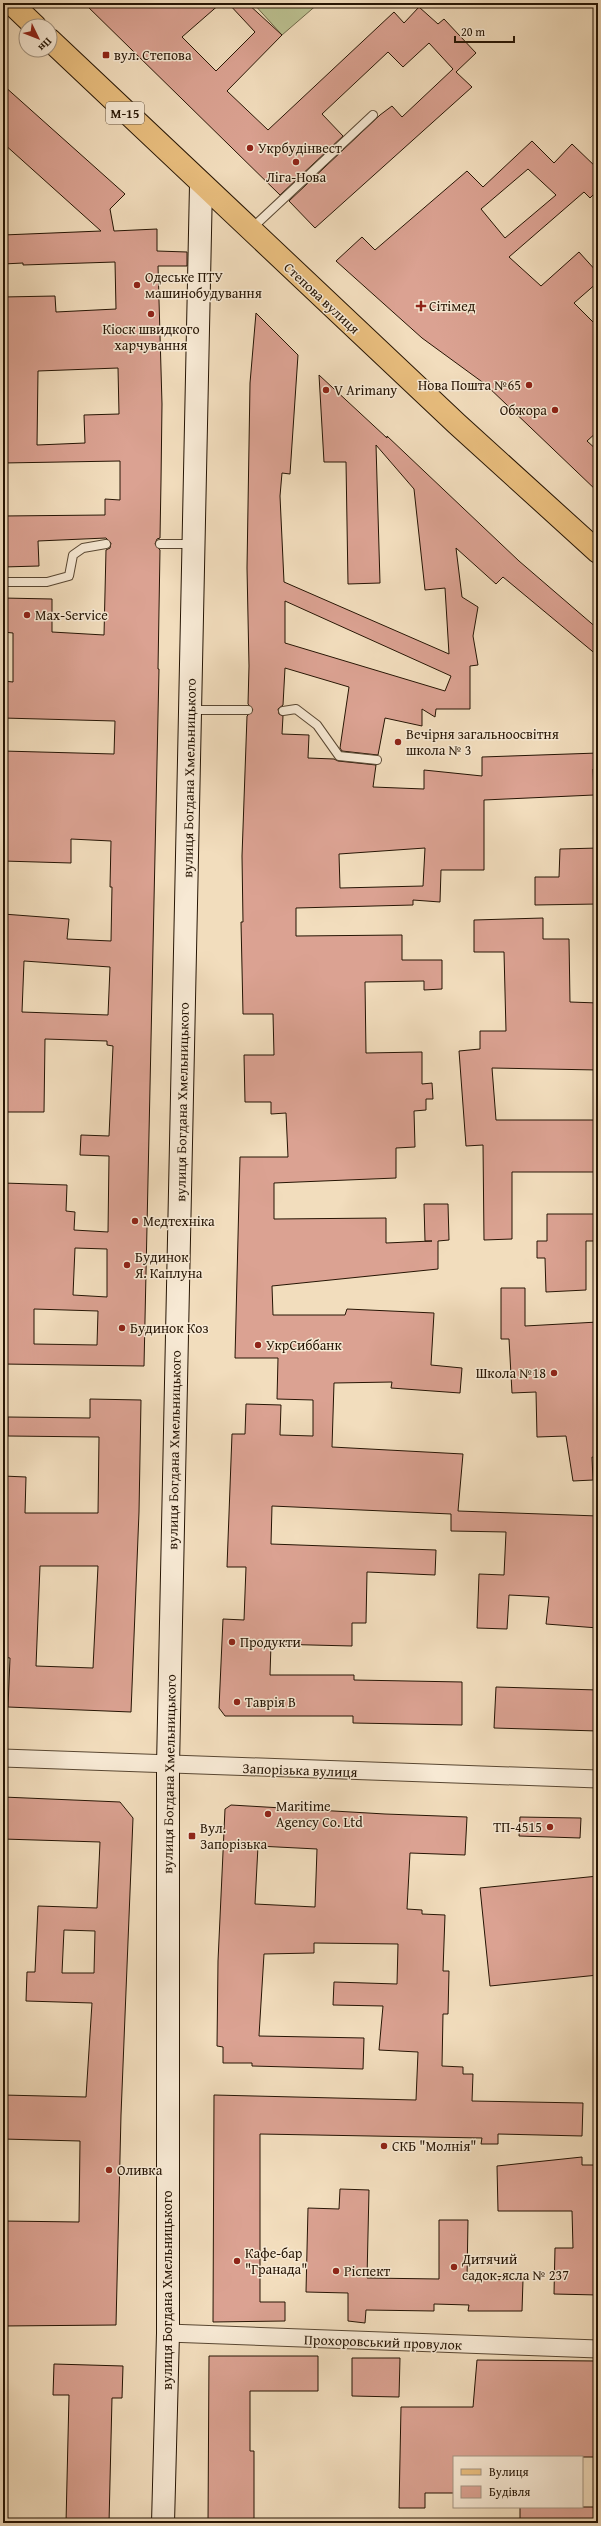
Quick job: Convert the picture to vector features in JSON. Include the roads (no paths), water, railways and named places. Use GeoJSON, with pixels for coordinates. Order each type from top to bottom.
{"type":"FeatureCollection","features":[{"type":"Feature","properties":{"kind":"main road"},"geometry":{"type":"LineString","coordinates":[[11,3],[27,18]]}},
{"type":"Feature","properties":{"kind":"main road","name":"Степова вулиця"},"geometry":{"type":"LineString","coordinates":[[58,48],[201,185],[457,424],[589,538],[598,552]]}},
{"type":"Feature","properties":{"kind":"main road","name":"вулиця Богдана Хмельницького"},"geometry":{"type":"LineString","coordinates":[[163,2523],[168,2332],[168,1766],[201,185]]}},
{"type":"Feature","properties":{"kind":"street","name":"Запорізька вулиця"},"geometry":{"type":"LineString","coordinates":[[3,1758],[168,1766],[598,1779]]}},
{"type":"Feature","properties":{"kind":"street","name":"Прохоровський провулок"},"geometry":{"type":"LineString","coordinates":[[168,2332],[598,2349]]}},
{"type":"Feature","properties":{"kind":"lane"},"geometry":{"type":"LineString","coordinates":[[250,230],[373,115]]}},
{"type":"Feature","properties":{"kind":"lane"},"geometry":{"type":"LineString","coordinates":[[3,582],[47,582],[68,576],[72,555],[83,548],[106,544]]}},
{"type":"Feature","properties":{"kind":"lane"},"geometry":{"type":"LineString","coordinates":[[160,544],[193,544]]}},
{"type":"Feature","properties":{"kind":"lane"},"geometry":{"type":"LineString","coordinates":[[283,711],[296,709],[317,725],[339,756],[377,760]]}},
{"type":"Feature","properties":{"kind":"lane"},"geometry":{"type":"LineString","coordinates":[[191,710],[248,710]]}},
{"type":"Feature","properties":{"kind":"place","name":"вул. Степова"},"geometry":{"type":"Point","coordinates":[106,55]}},
{"type":"Feature","properties":{"kind":"place","name":"Укрбудінвест"},"geometry":{"type":"Point","coordinates":[250,148]}},
{"type":"Feature","properties":{"kind":"place","name":"Ліга-Нова"},"geometry":{"type":"Point","coordinates":[296,162]}},
{"type":"Feature","properties":{"kind":"place","name":"Одеське ПТУ машинобудування"},"geometry":{"type":"Point","coordinates":[137,285]}},
{"type":"Feature","properties":{"kind":"place","name":"Сітімед"},"geometry":{"type":"Point","coordinates":[421,306]}},
{"type":"Feature","properties":{"kind":"place","name":"Кіоск швидкого харчування"},"geometry":{"type":"Point","coordinates":[151,314]}},
{"type":"Feature","properties":{"kind":"place","name":"Нова Пошта №65"},"geometry":{"type":"Point","coordinates":[529,385]}},
{"type":"Feature","properties":{"kind":"place","name":"V Arimany"},"geometry":{"type":"Point","coordinates":[326,390]}},
{"type":"Feature","properties":{"kind":"place","name":"Обжора"},"geometry":{"type":"Point","coordinates":[555,410]}},
{"type":"Feature","properties":{"kind":"place","name":"Max-Service"},"geometry":{"type":"Point","coordinates":[27,615]}},
{"type":"Feature","properties":{"kind":"place","name":"Вечірня загальноосвітня школа № 3"},"geometry":{"type":"Point","coordinates":[398,742]}},
{"type":"Feature","properties":{"kind":"place","name":"Медтехніка"},"geometry":{"type":"Point","coordinates":[135,1221]}},
{"type":"Feature","properties":{"kind":"place","name":"Будинок Я. Каплуна"},"geometry":{"type":"Point","coordinates":[127,1265]}},
{"type":"Feature","properties":{"kind":"place","name":"Будинок Коз"},"geometry":{"type":"Point","coordinates":[122,1328]}},
{"type":"Feature","properties":{"kind":"place","name":"УкрСиббанк"},"geometry":{"type":"Point","coordinates":[258,1345]}},
{"type":"Feature","properties":{"kind":"place","name":"Школа №18"},"geometry":{"type":"Point","coordinates":[554,1373]}},
{"type":"Feature","properties":{"kind":"place","name":"Продукти"},"geometry":{"type":"Point","coordinates":[232,1642]}},
{"type":"Feature","properties":{"kind":"place","name":"Таврія В"},"geometry":{"type":"Point","coordinates":[237,1702]}},
{"type":"Feature","properties":{"kind":"place","name":"Maritime Agency Co. Ltd"},"geometry":{"type":"Point","coordinates":[268,1814]}},
{"type":"Feature","properties":{"kind":"place","name":"ТП-4515"},"geometry":{"type":"Point","coordinates":[550,1827]}},
{"type":"Feature","properties":{"kind":"place","name":"Вул. Запорізька"},"geometry":{"type":"Point","coordinates":[192,1836]}},
{"type":"Feature","properties":{"kind":"place","name":"СКБ \"Молнія\""},"geometry":{"type":"Point","coordinates":[384,2146]}},
{"type":"Feature","properties":{"kind":"place","name":"Оливка"},"geometry":{"type":"Point","coordinates":[109,2170]}},
{"type":"Feature","properties":{"kind":"place","name":"Кафе-бар \"Гранада\""},"geometry":{"type":"Point","coordinates":[237,2261]}},
{"type":"Feature","properties":{"kind":"place","name":"Дитячий садок-ясла № 237"},"geometry":{"type":"Point","coordinates":[454,2267]}},
{"type":"Feature","properties":{"kind":"place","name":"Ріспект"},"geometry":{"type":"Point","coordinates":[336,2271]}}]}
